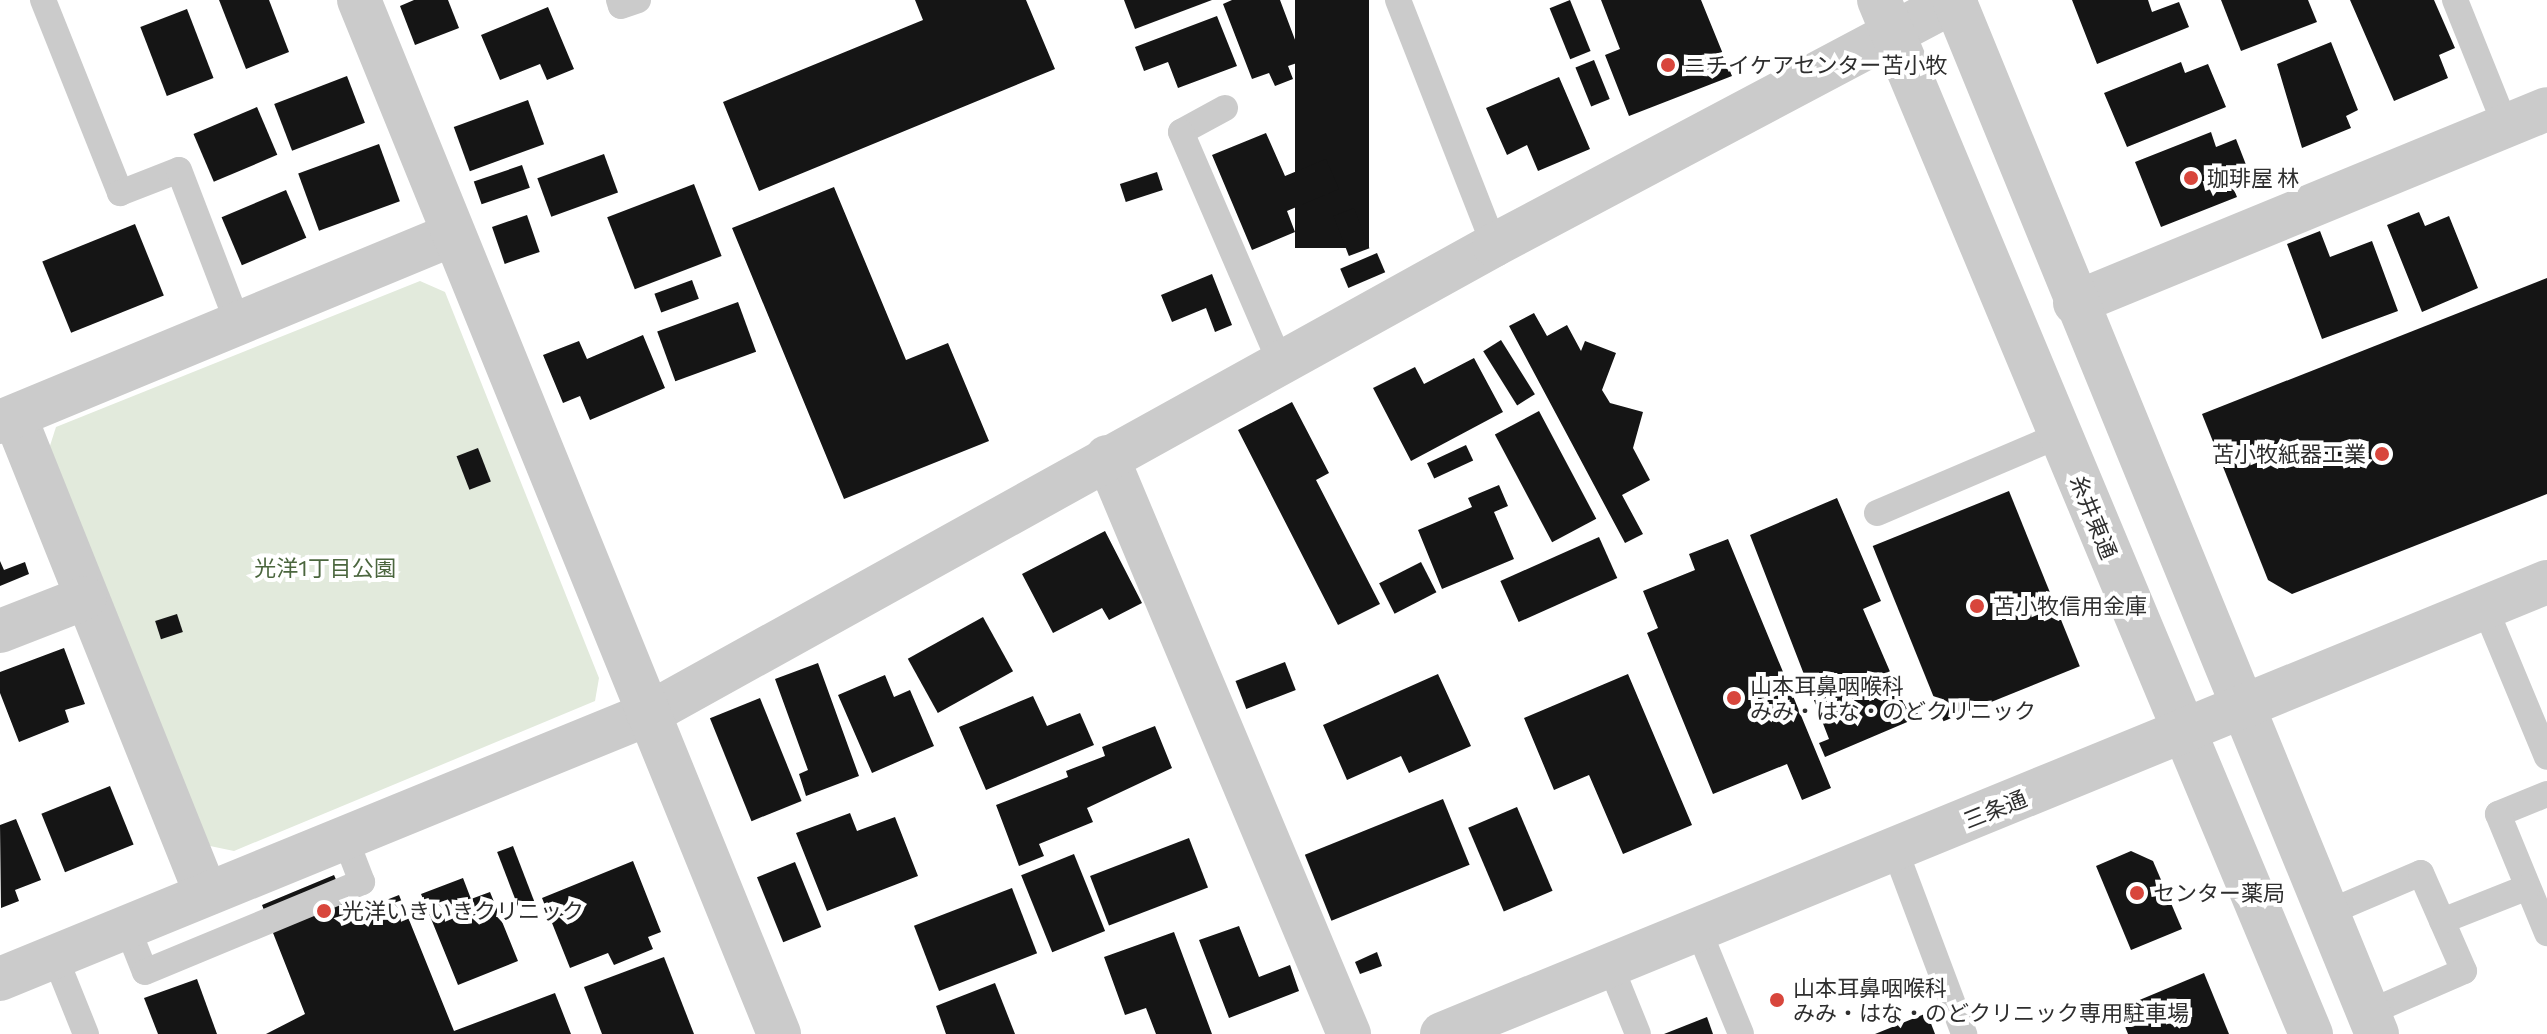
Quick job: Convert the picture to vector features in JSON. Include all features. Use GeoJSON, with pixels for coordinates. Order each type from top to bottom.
{"type":"FeatureCollection","features":[{"type":"Feature","properties":{"kind":"street"},"geometry":{"type":"LineString","coordinates":[[359,0],[779,1034]]}},
{"type":"Feature","properties":{"kind":"street"},"geometry":{"type":"LineString","coordinates":[[0,979],[648,714],[1494,245],[1886,16],[1955,0],[2075,303],[2373,1024]]}},
{"type":"Feature","properties":{"kind":"street","name":"糸井東通"},"geometry":{"type":"LineString","coordinates":[[1886,16],[2311,1034]]}},
{"type":"Feature","properties":{"kind":"street"},"geometry":{"type":"LineString","coordinates":[[2075,303],[2547,109]]}},
{"type":"Feature","properties":{"kind":"street"},"geometry":{"type":"LineString","coordinates":[[206,894],[85,598],[7,420],[453,234]]}},
{"type":"Feature","properties":{"kind":"street"},"geometry":{"type":"LineString","coordinates":[[1107,457],[1349,1034]]}},
{"type":"Feature","properties":{"kind":"street","name":"三条通"},"geometry":{"type":"LineString","coordinates":[[1442,1034],[2547,582]]}},
{"type":"Feature","properties":{"kind":"street"},"geometry":{"type":"LineString","coordinates":[[0,631],[85,598]]}},
{"type":"Feature","properties":{"kind":"lane"},"geometry":{"type":"LineString","coordinates":[[43,0],[120,193],[179,170],[238,324]]}},
{"type":"Feature","properties":{"kind":"lane"},"geometry":{"type":"LineString","coordinates":[[619,0],[621,6],[638,0]]}},
{"type":"Feature","properties":{"kind":"lane"},"geometry":{"type":"LineString","coordinates":[[1398,0],[1494,245]]}},
{"type":"Feature","properties":{"kind":"lane"},"geometry":{"type":"LineString","coordinates":[[2455,0],[2506,127]]}},
{"type":"Feature","properties":{"kind":"lane"},"geometry":{"type":"LineString","coordinates":[[1225,108],[1181,132],[1281,364]]}},
{"type":"Feature","properties":{"kind":"lane"},"geometry":{"type":"LineString","coordinates":[[1877,513],[2060,435]]}},
{"type":"Feature","properties":{"kind":"lane"},"geometry":{"type":"LineString","coordinates":[[2485,608],[2547,757]]}},
{"type":"Feature","properties":{"kind":"lane"},"geometry":{"type":"LineString","coordinates":[[2547,794],[2498,814],[2547,933]]}},
{"type":"Feature","properties":{"kind":"lane"},"geometry":{"type":"LineString","coordinates":[[127,927],[145,972],[362,882],[345,838]]}},
{"type":"Feature","properties":{"kind":"lane"},"geometry":{"type":"LineString","coordinates":[[1895,850],[1964,1034]]}},
{"type":"Feature","properties":{"kind":"lane"},"geometry":{"type":"LineString","coordinates":[[2327,913],[2421,873],[2464,971],[2373,1024]]}},
{"type":"Feature","properties":{"kind":"lane"},"geometry":{"type":"LineString","coordinates":[[2442,921],[2528,887]]}},
{"type":"Feature","properties":{"kind":"lane"},"geometry":{"type":"LineString","coordinates":[[1698,929],[1741,1034]]}},
{"type":"Feature","properties":{"kind":"lane"},"geometry":{"type":"LineString","coordinates":[[55,957],[86,1034]]}},
{"type":"Feature","properties":{"kind":"lane"},"geometry":{"type":"LineString","coordinates":[[1610,965],[1638,1034]]}},
{"type":"Feature","properties":{"kind":"green space","name":"光洋1丁目公園"},"geometry":{"type":"Polygon","coordinates":[[[420,281],[445,292],[599,678],[595,701],[234,851],[210,846],[47,455],[56,427],[420,281]]]}},
{"type":"Feature","properties":{"kind":"building"},"geometry":{"type":"Polygon","coordinates":[[[219,0],[269,0],[289,52],[246,69],[219,0]]]}},
{"type":"Feature","properties":{"kind":"building"},"geometry":{"type":"Polygon","coordinates":[[[414,0],[448,0],[459,28],[415,45],[400,6],[414,0]]]}},
{"type":"Feature","properties":{"kind":"building"},"geometry":{"type":"Polygon","coordinates":[[[915,0],[1026,0],[1055,69],[759,191],[723,102],[923,20],[915,0]]]}},
{"type":"Feature","properties":{"kind":"building"},"geometry":{"type":"Polygon","coordinates":[[[1124,0],[1212,0],[1135,29],[1124,0]]]}},
{"type":"Feature","properties":{"kind":"building"},"geometry":{"type":"Polygon","coordinates":[[[1232,0],[1280,0],[1303,61],[1288,66],[1293,79],[1275,86],[1269,73],[1252,79],[1223,4],[1232,0]]]}},
{"type":"Feature","properties":{"kind":"building"},"geometry":{"type":"Polygon","coordinates":[[[1295,0],[1369,0],[1369,248],[1295,248],[1295,0]]]}},
{"type":"Feature","properties":{"kind":"building"},"geometry":{"type":"Polygon","coordinates":[[[1570,0],[1591,51],[1570,59],[1550,8],[1570,0]]]}},
{"type":"Feature","properties":{"kind":"building","name":"ニチイケアセンター苫小牧"},"geometry":{"type":"Polygon","coordinates":[[[1601,0],[1701,0],[1732,76],[1629,116],[1605,55],[1620,49],[1601,0]]]}},
{"type":"Feature","properties":{"kind":"building"},"geometry":{"type":"Polygon","coordinates":[[[2072,0],[2148,0],[2152,12],[2179,2],[2189,27],[2097,64],[2072,0]]]}},
{"type":"Feature","properties":{"kind":"building"},"geometry":{"type":"Polygon","coordinates":[[[2221,0],[2308,0],[2317,22],[2241,51],[2221,0]]]}},
{"type":"Feature","properties":{"kind":"building"},"geometry":{"type":"Polygon","coordinates":[[[2350,0],[2434,0],[2455,48],[2439,55],[2448,78],[2394,101],[2350,0]]]}},
{"type":"Feature","properties":{"kind":"building"},"geometry":{"type":"Polygon","coordinates":[[[548,7],[574,69],[547,80],[540,64],[500,80],[481,35],[548,7]]]}},
{"type":"Feature","properties":{"kind":"building"},"geometry":{"type":"Polygon","coordinates":[[[187,9],[214,78],[167,96],[140,27],[187,9]]]}},
{"type":"Feature","properties":{"kind":"building"},"geometry":{"type":"Polygon","coordinates":[[[1217,16],[1237,66],[1178,88],[1168,62],[1144,71],[1135,47],[1217,16]]]}},
{"type":"Feature","properties":{"kind":"building"},"geometry":{"type":"Polygon","coordinates":[[[2331,42],[2358,110],[2346,116],[2351,128],[2302,148],[2277,64],[2331,42]]]}},
{"type":"Feature","properties":{"kind":"building"},"geometry":{"type":"Polygon","coordinates":[[[1594,60],[1610,99],[1591,106],[1575,67],[1594,60]]]}},
{"type":"Feature","properties":{"kind":"building"},"geometry":{"type":"Polygon","coordinates":[[[2181,62],[2185,73],[2208,64],[2226,107],[2127,147],[2104,93],[2181,62]]]}},
{"type":"Feature","properties":{"kind":"building"},"geometry":{"type":"Polygon","coordinates":[[[347,76],[365,123],[292,151],[274,104],[347,76]]]}},
{"type":"Feature","properties":{"kind":"building"},"geometry":{"type":"Polygon","coordinates":[[[1559,77],[1590,149],[1538,171],[1527,145],[1507,155],[1486,108],[1559,77]]]}},
{"type":"Feature","properties":{"kind":"building"},"geometry":{"type":"Polygon","coordinates":[[[528,100],[544,144],[470,171],[454,127],[528,100]]]}},
{"type":"Feature","properties":{"kind":"building"},"geometry":{"type":"Polygon","coordinates":[[[257,107],[277,155],[214,182],[193,134],[257,107]]]}},
{"type":"Feature","properties":{"kind":"building","name":"珈琲屋 林"},"geometry":{"type":"Polygon","coordinates":[[[2211,132],[2216,147],[2236,139],[2250,175],[2231,182],[2237,197],[2161,227],[2135,162],[2211,132]]]}},
{"type":"Feature","properties":{"kind":"building"},"geometry":{"type":"Polygon","coordinates":[[[1266,133],[1285,176],[1326,159],[1339,189],[1287,211],[1295,232],[1252,250],[1212,155],[1266,133]]]}},
{"type":"Feature","properties":{"kind":"building"},"geometry":{"type":"Polygon","coordinates":[[[379,144],[400,201],[319,231],[298,173],[379,144]]]}},
{"type":"Feature","properties":{"kind":"building"},"geometry":{"type":"Polygon","coordinates":[[[604,154],[618,193],[551,217],[537,178],[604,154]]]}},
{"type":"Feature","properties":{"kind":"building"},"geometry":{"type":"Polygon","coordinates":[[[522,165],[530,188],[482,204],[474,182],[522,165]]]}},
{"type":"Feature","properties":{"kind":"building"},"geometry":{"type":"Polygon","coordinates":[[[1157,172],[1163,190],[1126,202],[1120,184],[1157,172]]]}},
{"type":"Feature","properties":{"kind":"building"},"geometry":{"type":"Polygon","coordinates":[[[694,184],[722,256],[635,289],[607,217],[694,184]]]}},
{"type":"Feature","properties":{"kind":"building"},"geometry":{"type":"Polygon","coordinates":[[[834,187],[906,360],[948,343],[989,441],[844,499],[732,228],[834,187]]]}},
{"type":"Feature","properties":{"kind":"building"},"geometry":{"type":"Polygon","coordinates":[[[286,190],[306,238],[242,265],[222,217],[286,190]]]}},
{"type":"Feature","properties":{"kind":"building"},"geometry":{"type":"Polygon","coordinates":[[[1354,208],[1369,248],[1349,256],[1333,216],[1354,208]]]}},
{"type":"Feature","properties":{"kind":"building"},"geometry":{"type":"Polygon","coordinates":[[[2419,212],[2425,226],[2449,216],[2478,288],[2422,312],[2387,225],[2419,212]]]}},
{"type":"Feature","properties":{"kind":"building"},"geometry":{"type":"Polygon","coordinates":[[[527,215],[540,252],[505,264],[492,227],[527,215]]]}},
{"type":"Feature","properties":{"kind":"building"},"geometry":{"type":"Polygon","coordinates":[[[135,224],[164,295],[71,333],[42,261],[135,224]]]}},
{"type":"Feature","properties":{"kind":"building"},"geometry":{"type":"Polygon","coordinates":[[[2320,231],[2330,257],[2372,241],[2398,311],[2322,339],[2287,244],[2320,231]]]}},
{"type":"Feature","properties":{"kind":"building"},"geometry":{"type":"Polygon","coordinates":[[[1377,253],[1385,272],[1348,288],[1340,269],[1377,253]]]}},
{"type":"Feature","properties":{"kind":"building"},"geometry":{"type":"Polygon","coordinates":[[[1212,274],[1232,325],[1215,332],[1206,308],[1172,322],[1161,295],[1212,274]]]}},
{"type":"Feature","properties":{"kind":"building","name":"苫小牧紙器工業"},"geometry":{"type":"Polygon","coordinates":[[[2547,278],[2547,494],[2292,594],[2268,580],[2202,414],[2547,278]]]}},
{"type":"Feature","properties":{"kind":"building"},"geometry":{"type":"Polygon","coordinates":[[[692,280],[699,299],[661,312],[654,294],[692,280]]]}},
{"type":"Feature","properties":{"kind":"building"},"geometry":{"type":"Polygon","coordinates":[[[738,302],[756,352],[675,381],[657,331],[738,302]]]}},
{"type":"Feature","properties":{"kind":"building"},"geometry":{"type":"Polygon","coordinates":[[[1534,313],[1547,336],[1567,325],[1581,351],[1585,341],[1616,353],[1602,390],[1610,403],[1643,412],[1633,448],[1650,480],[1622,495],[1643,534],[1625,543],[1509,326],[1534,313]]]}},
{"type":"Feature","properties":{"kind":"building"},"geometry":{"type":"Polygon","coordinates":[[[643,335],[665,388],[590,420],[580,396],[563,403],[543,355],[579,341],[587,359],[643,335]]]}},
{"type":"Feature","properties":{"kind":"building"},"geometry":{"type":"Polygon","coordinates":[[[1501,340],[1535,394],[1517,405],[1483,351],[1501,340]]]}},
{"type":"Feature","properties":{"kind":"building"},"geometry":{"type":"Polygon","coordinates":[[[1474,358],[1503,412],[1411,461],[1373,388],[1415,367],[1424,384],[1474,358]]]}},
{"type":"Feature","properties":{"kind":"building"},"geometry":{"type":"Polygon","coordinates":[[[1292,402],[1329,473],[1316,480],[1380,604],[1338,625],[1238,430],[1292,402]]]}},
{"type":"Feature","properties":{"kind":"building"},"geometry":{"type":"Polygon","coordinates":[[[1539,411],[1596,519],[1552,542],[1495,434],[1539,411]]]}},
{"type":"Feature","properties":{"kind":"building"},"geometry":{"type":"Polygon","coordinates":[[[1466,445],[1473,460],[1434,479],[1427,463],[1466,445]]]}},
{"type":"Feature","properties":{"kind":"building"},"geometry":{"type":"Polygon","coordinates":[[[478,448],[491,482],[469,490],[457,456],[478,448]]]}},
{"type":"Feature","properties":{"kind":"building"},"geometry":{"type":"Polygon","coordinates":[[[1499,485],[1508,506],[1494,512],[1514,559],[1442,589],[1418,530],[1472,507],[1468,498],[1499,485]]]}},
{"type":"Feature","properties":{"kind":"building","name":"苫小牧信用金庫"},"geometry":{"type":"Polygon","coordinates":[[[2009,491],[2080,666],[1944,721],[1873,546],[2009,491]]]}},
{"type":"Feature","properties":{"kind":"building"},"geometry":{"type":"Polygon","coordinates":[[[1837,498],[1881,601],[1863,609],[1904,704],[1912,700],[1919,717],[1825,757],[1819,743],[1829,739],[1750,535],[1837,498]]]}},
{"type":"Feature","properties":{"kind":"building"},"geometry":{"type":"Polygon","coordinates":[[[1105,531],[1142,603],[1109,620],[1102,608],[1053,633],[1022,574],[1105,531]]]}},
{"type":"Feature","properties":{"kind":"building"},"geometry":{"type":"Polygon","coordinates":[[[1599,537],[1617,578],[1519,622],[1500,581],[1599,537]]]}},
{"type":"Feature","properties":{"kind":"building","name":"山本耳鼻咽喉科 みみ・はな・のどクリニック"},"geometry":{"type":"Polygon","coordinates":[[[1728,539],[1831,788],[1802,800],[1787,764],[1713,794],[1647,633],[1658,628],[1643,591],[1695,570],[1689,554],[1728,539]]]}},
{"type":"Feature","properties":{"kind":"building"},"geometry":{"type":"Polygon","coordinates":[[[0,561],[4,570],[25,562],[29,574],[0,586],[0,561]]]}},
{"type":"Feature","properties":{"kind":"building"},"geometry":{"type":"Polygon","coordinates":[[[1421,562],[1436,592],[1395,614],[1379,583],[1421,562]]]}},
{"type":"Feature","properties":{"kind":"building"},"geometry":{"type":"Polygon","coordinates":[[[177,614],[183,632],[161,639],[155,621],[177,614]]]}},
{"type":"Feature","properties":{"kind":"building"},"geometry":{"type":"Polygon","coordinates":[[[983,617],[1013,671],[938,713],[908,659],[983,617]]]}},
{"type":"Feature","properties":{"kind":"building"},"geometry":{"type":"Polygon","coordinates":[[[64,648],[85,704],[65,710],[69,722],[19,742],[0,693],[0,672],[64,648]]]}},
{"type":"Feature","properties":{"kind":"building"},"geometry":{"type":"Polygon","coordinates":[[[1285,662],[1296,690],[1246,709],[1236,681],[1285,662]]]}},
{"type":"Feature","properties":{"kind":"building"},"geometry":{"type":"Polygon","coordinates":[[[818,663],[859,776],[806,796],[799,774],[808,770],[775,679],[818,663]]]}},
{"type":"Feature","properties":{"kind":"building"},"geometry":{"type":"Polygon","coordinates":[[[1438,674],[1471,746],[1409,773],[1401,756],[1347,780],[1323,725],[1438,674]]]}},
{"type":"Feature","properties":{"kind":"building"},"geometry":{"type":"Polygon","coordinates":[[[1628,674],[1692,825],[1623,854],[1589,775],[1554,790],[1524,718],[1628,674]]]}},
{"type":"Feature","properties":{"kind":"building"},"geometry":{"type":"Polygon","coordinates":[[[885,675],[894,697],[910,690],[934,746],[872,773],[838,695],[885,675]]]}},
{"type":"Feature","properties":{"kind":"building"},"geometry":{"type":"Polygon","coordinates":[[[1033,696],[1047,726],[1080,713],[1094,745],[986,790],[959,727],[1033,696]]]}},
{"type":"Feature","properties":{"kind":"building"},"geometry":{"type":"Polygon","coordinates":[[[760,698],[802,801],[752,821],[710,718],[760,698]]]}},
{"type":"Feature","properties":{"kind":"building"},"geometry":{"type":"Polygon","coordinates":[[[1155,726],[1172,768],[1087,808],[1093,822],[1039,844],[1044,856],[1019,866],[996,805],[1068,777],[1066,771],[1105,756],[1102,747],[1155,726]]]}},
{"type":"Feature","properties":{"kind":"building"},"geometry":{"type":"Polygon","coordinates":[[[110,786],[134,844],[65,872],[41,814],[110,786]]]}},
{"type":"Feature","properties":{"kind":"building"},"geometry":{"type":"Polygon","coordinates":[[[1443,799],[1470,865],[1331,921],[1305,855],[1443,799]]]}},
{"type":"Feature","properties":{"kind":"building"},"geometry":{"type":"Polygon","coordinates":[[[1517,807],[1553,891],[1504,911],[1468,828],[1517,807]]]}},
{"type":"Feature","properties":{"kind":"building"},"geometry":{"type":"Polygon","coordinates":[[[850,813],[857,831],[895,817],[918,876],[827,911],[796,833],[850,813]]]}},
{"type":"Feature","properties":{"kind":"building"},"geometry":{"type":"Polygon","coordinates":[[[16,819],[41,880],[15,890],[19,901],[1,908],[0,825],[16,819]]]}},
{"type":"Feature","properties":{"kind":"building"},"geometry":{"type":"Polygon","coordinates":[[[1189,838],[1208,887],[1109,925],[1090,876],[1189,838]]]}},
{"type":"Feature","properties":{"kind":"building"},"geometry":{"type":"Polygon","coordinates":[[[513,846],[535,902],[519,908],[497,852],[513,846]]]}},
{"type":"Feature","properties":{"kind":"building","name":"センター薬局"},"geometry":{"type":"Polygon","coordinates":[[[2131,851],[2153,861],[2182,929],[2131,950],[2096,866],[2131,851]]]}},
{"type":"Feature","properties":{"kind":"building"},"geometry":{"type":"Polygon","coordinates":[[[1074,854],[1105,931],[1052,952],[1021,875],[1074,854]]]}},
{"type":"Feature","properties":{"kind":"building"},"geometry":{"type":"Polygon","coordinates":[[[633,861],[661,932],[648,937],[653,949],[614,965],[608,953],[570,968],[542,898],[633,861]]]}},
{"type":"Feature","properties":{"kind":"building"},"geometry":{"type":"Polygon","coordinates":[[[795,862],[821,927],[783,942],[757,877],[795,862]]]}},
{"type":"Feature","properties":{"kind":"building"},"geometry":{"type":"Polygon","coordinates":[[[334,875],[351,914],[399,895],[454,1031],[555,993],[571,1034],[266,1034],[305,1014],[262,905],[334,875]]]}},
{"type":"Feature","properties":{"kind":"building"},"geometry":{"type":"Polygon","coordinates":[[[463,878],[471,899],[490,892],[518,961],[458,985],[421,894],[463,878]]]}},
{"type":"Feature","properties":{"kind":"building"},"geometry":{"type":"Polygon","coordinates":[[[1012,888],[1037,953],[939,991],[914,926],[1012,888]]]}},
{"type":"Feature","properties":{"kind":"building"},"geometry":{"type":"Polygon","coordinates":[[[1239,926],[1259,977],[1290,965],[1299,991],[1229,1018],[1199,940],[1239,926]]]}},
{"type":"Feature","properties":{"kind":"building"},"geometry":{"type":"Polygon","coordinates":[[[1174,932],[1212,1034],[1156,1034],[1146,1008],[1125,1015],[1104,957],[1174,932]]]}},
{"type":"Feature","properties":{"kind":"building"},"geometry":{"type":"Polygon","coordinates":[[[1377,952],[1382,966],[1360,974],[1355,962],[1377,952]]]}},
{"type":"Feature","properties":{"kind":"building"},"geometry":{"type":"Polygon","coordinates":[[[664,957],[694,1034],[602,1034],[584,987],[664,957]]]}},
{"type":"Feature","properties":{"kind":"building"},"geometry":{"type":"Polygon","coordinates":[[[2204,973],[2229,1034],[2128,1034],[2118,1009],[2204,973]]]}},
{"type":"Feature","properties":{"kind":"building"},"geometry":{"type":"Polygon","coordinates":[[[197,979],[217,1034],[158,1034],[144,998],[197,979]]]}},
{"type":"Feature","properties":{"kind":"building"},"geometry":{"type":"Polygon","coordinates":[[[995,983],[1015,1034],[946,1034],[936,1006],[995,983]]]}},
{"type":"Feature","properties":{"kind":"building"},"geometry":{"type":"Polygon","coordinates":[[[1927,1013],[1935,1034],[1875,1034],[1927,1013]]]}},
{"type":"Feature","properties":{"kind":"building"},"geometry":{"type":"Polygon","coordinates":[[[1707,1017],[1713,1034],[1664,1034],[1707,1017]]]}},
{"type":"Feature","properties":{"kind":"place","name":"ニチイケアセンター苫小牧"},"geometry":{"type":"Point","coordinates":[1668,65]}},
{"type":"Feature","properties":{"kind":"place","name":"珈琲屋 林"},"geometry":{"type":"Point","coordinates":[2191,178]}},
{"type":"Feature","properties":{"kind":"place","name":"苫小牧紙器工業"},"geometry":{"type":"Point","coordinates":[2382,454]}},
{"type":"Feature","properties":{"kind":"place","name":"苫小牧信用金庫"},"geometry":{"type":"Point","coordinates":[1977,606]}},
{"type":"Feature","properties":{"kind":"place","name":"山本耳鼻咽喉科 みみ・はな・のどクリニック"},"geometry":{"type":"Point","coordinates":[1734,698]}},
{"type":"Feature","properties":{"kind":"place","name":"センター薬局"},"geometry":{"type":"Point","coordinates":[2137,893]}},
{"type":"Feature","properties":{"kind":"place","name":"光洋いきいきクリニック"},"geometry":{"type":"Point","coordinates":[324,911]}},
{"type":"Feature","properties":{"kind":"place","name":"山本耳鼻咽喉科 みみ・はな・のどクリニック専用駐車場"},"geometry":{"type":"Point","coordinates":[1777,1000]}}]}
